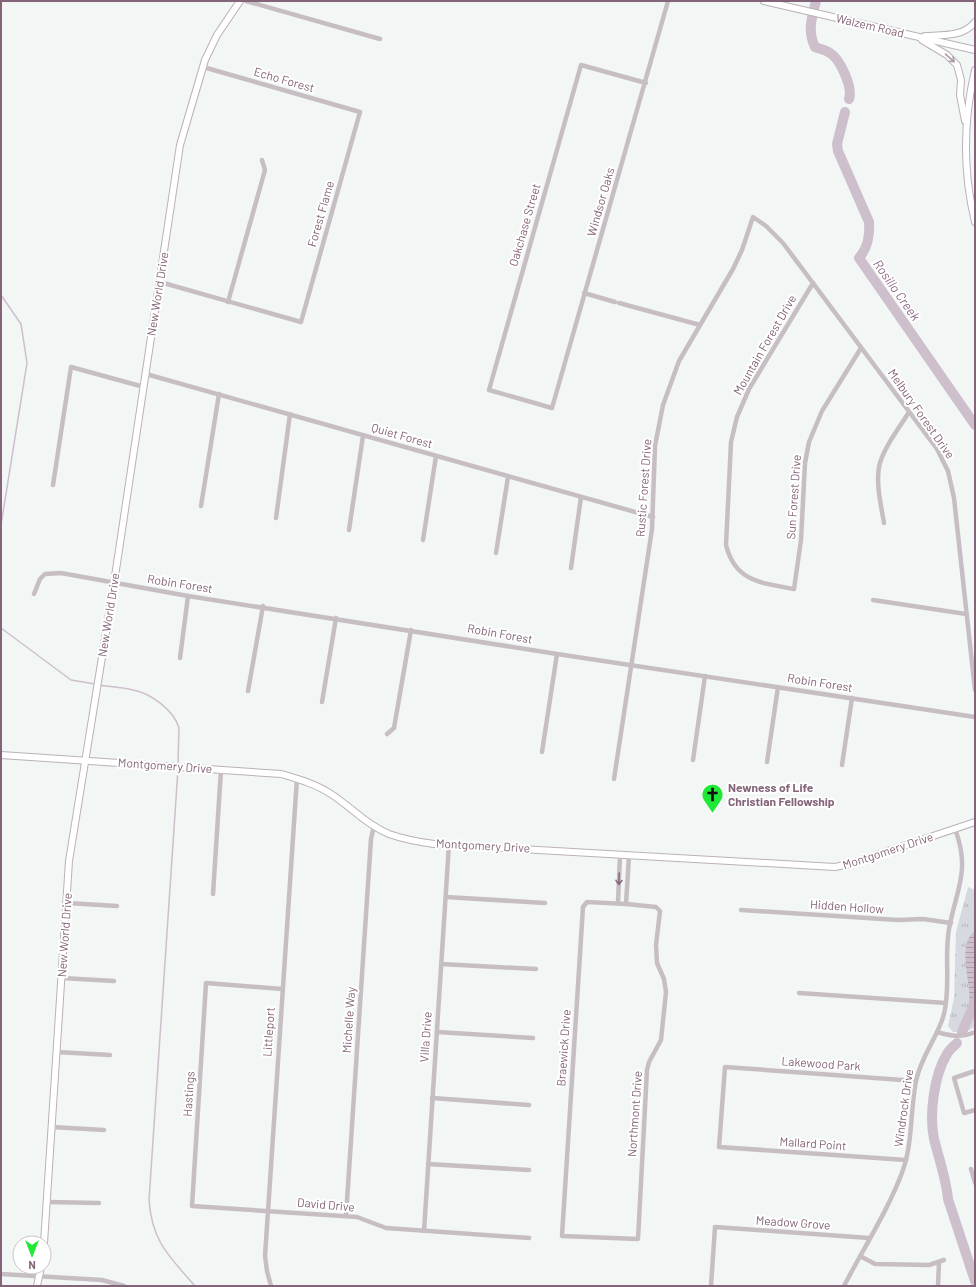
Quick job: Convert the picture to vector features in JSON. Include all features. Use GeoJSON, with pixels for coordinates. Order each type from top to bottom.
{"type":"FeatureCollection","features":[{"type":"Feature","properties":{"kind":"main road","name":"New World Drive"},"geometry":{"type":"LineString","coordinates":[[45,1235],[69,861],[114,583],[180,145],[202,67],[217,35],[240,1]]}},
{"type":"Feature","properties":{"kind":"main road","name":"Walzem Road"},"geometry":{"type":"LineString","coordinates":[[764,1],[975,50]]}},
{"type":"Feature","properties":{"kind":"main road"},"geometry":{"type":"LineString","coordinates":[[917,37],[959,34],[975,22]]}},
{"type":"Feature","properties":{"kind":"main road"},"geometry":{"type":"LineString","coordinates":[[917,37],[947,55],[957,65],[961,80],[960,95],[966,130]]}},
{"type":"Feature","properties":{"kind":"main road"},"geometry":{"type":"LineString","coordinates":[[975,70],[969,101],[965,163],[975,222]]}},
{"type":"Feature","properties":{"kind":"main road"},"geometry":{"type":"LineString","coordinates":[[969,101],[975,94]]}},
{"type":"Feature","properties":{"kind":"main road","name":"Montgomery Drive"},"geometry":{"type":"LineString","coordinates":[[1,755],[166,767],[262,772],[297,778],[331,794],[374,826],[389,834],[419,842],[629,856],[835,867],[849,864],[975,822]]}},
{"type":"Feature","properties":{"kind":"main road"},"geometry":{"type":"LineString","coordinates":[[37,1286],[39,1276]]}},
{"type":"Feature","properties":{"kind":"street"},"geometry":{"type":"LineString","coordinates":[[246,1],[380,39]]}},
{"type":"Feature","properties":{"kind":"street","name":"Windsor Oaks"},"geometry":{"type":"LineString","coordinates":[[552,408],[584,293],[646,83],[668,1]]}},
{"type":"Feature","properties":{"kind":"street","name":"Oakchase Street"},"geometry":{"type":"LineString","coordinates":[[552,408],[489,390],[581,65],[646,83]]}},
{"type":"Feature","properties":{"kind":"street","name":"Echo Forest"},"geometry":{"type":"LineString","coordinates":[[202,67],[360,112]]}},
{"type":"Feature","properties":{"kind":"street","name":"Forest Flame"},"geometry":{"type":"LineString","coordinates":[[228,302],[301,322],[360,112]]}},
{"type":"Feature","properties":{"kind":"street"},"geometry":{"type":"LineString","coordinates":[[160,282],[228,302],[265,170],[262,160]]}},
{"type":"Feature","properties":{"kind":"street","name":"Melbury Forest Drive"},"geometry":{"type":"LineString","coordinates":[[753,217],[766,226],[784,243],[936,449],[950,476],[954,498],[975,690]]}},
{"type":"Feature","properties":{"kind":"street","name":"Rustic Forest Drive"},"geometry":{"type":"LineString","coordinates":[[614,779],[653,518],[655,456],[659,422],[679,361],[733,269],[742,250],[753,217]]}},
{"type":"Feature","properties":{"kind":"street","name":"Mountain Forest Drive"},"geometry":{"type":"LineString","coordinates":[[794,589],[749,579],[739,571],[728,554],[725,537],[730,442],[734,426],[744,400],[813,283]]}},
{"type":"Feature","properties":{"kind":"street"},"geometry":{"type":"LineString","coordinates":[[584,293],[700,325]]}},
{"type":"Feature","properties":{"kind":"street","name":"Sun Forest Drive"},"geometry":{"type":"LineString","coordinates":[[794,589],[801,540],[805,463],[809,442],[822,411],[861,348]]}},
{"type":"Feature","properties":{"kind":"street"},"geometry":{"type":"LineString","coordinates":[[53,485],[71,367],[144,387]]}},
{"type":"Feature","properties":{"kind":"street","name":"Quiet Forest"},"geometry":{"type":"LineString","coordinates":[[146,374],[653,518]]}},
{"type":"Feature","properties":{"kind":"street"},"geometry":{"type":"LineString","coordinates":[[201,506],[219,394]]}},
{"type":"Feature","properties":{"kind":"street"},"geometry":{"type":"LineString","coordinates":[[884,524],[878,483],[879,468],[884,454],[909,412]]}},
{"type":"Feature","properties":{"kind":"street"},"geometry":{"type":"LineString","coordinates":[[276,518],[290,414]]}},
{"type":"Feature","properties":{"kind":"street"},"geometry":{"type":"LineString","coordinates":[[349,530],[364,436]]}},
{"type":"Feature","properties":{"kind":"street"},"geometry":{"type":"LineString","coordinates":[[423,540],[436,456]]}},
{"type":"Feature","properties":{"kind":"street"},"geometry":{"type":"LineString","coordinates":[[496,554],[508,477]]}},
{"type":"Feature","properties":{"kind":"street"},"geometry":{"type":"LineString","coordinates":[[571,568],[581,497]]}},
{"type":"Feature","properties":{"kind":"street","name":"Robin Forest"},"geometry":{"type":"LineString","coordinates":[[34,594],[40,579],[45,574],[61,573],[188,596],[263,606],[557,654],[975,717]]}},
{"type":"Feature","properties":{"kind":"street"},"geometry":{"type":"LineString","coordinates":[[180,658],[188,596]]}},
{"type":"Feature","properties":{"kind":"street"},"geometry":{"type":"LineString","coordinates":[[873,600],[966,614]]}},
{"type":"Feature","properties":{"kind":"street"},"geometry":{"type":"LineString","coordinates":[[248,692],[263,606]]}},
{"type":"Feature","properties":{"kind":"street"},"geometry":{"type":"LineString","coordinates":[[322,702],[336,618]]}},
{"type":"Feature","properties":{"kind":"street"},"geometry":{"type":"LineString","coordinates":[[387,734],[394,728],[411,630]]}},
{"type":"Feature","properties":{"kind":"street"},"geometry":{"type":"LineString","coordinates":[[542,752],[557,654]]}},
{"type":"Feature","properties":{"kind":"street"},"geometry":{"type":"LineString","coordinates":[[693,760],[705,676]]}},
{"type":"Feature","properties":{"kind":"street"},"geometry":{"type":"LineString","coordinates":[[767,762],[778,687]]}},
{"type":"Feature","properties":{"kind":"street"},"geometry":{"type":"LineString","coordinates":[[842,765],[852,698]]}},
{"type":"Feature","properties":{"kind":"street"},"geometry":{"type":"LineString","coordinates":[[213,894],[221,770]]}},
{"type":"Feature","properties":{"kind":"street","name":"Littleport"},"geometry":{"type":"LineString","coordinates":[[272,1286],[267,1271],[265,1256],[297,778]]}},
{"type":"Feature","properties":{"kind":"street","name":"Michelle Way"},"geometry":{"type":"LineString","coordinates":[[346,1216],[371,839],[374,826]]}},
{"type":"Feature","properties":{"kind":"street","name":"Windrock Drive"},"geometry":{"type":"LineString","coordinates":[[844,1286],[896,1187],[906,1160],[911,1136],[916,1081],[921,1065],[937,1032],[944,1013],[946,1003],[948,940],[960,891],[962,871],[959,840],[955,829]]}},
{"type":"Feature","properties":{"kind":"street","name":"Villa Drive"},"geometry":{"type":"LineString","coordinates":[[424,1230],[449,844]]}},
{"type":"Feature","properties":{"kind":"street"},"geometry":{"type":"LineString","coordinates":[[618,903],[620,855]]}},
{"type":"Feature","properties":{"kind":"street"},"geometry":{"type":"LineString","coordinates":[[626,904],[629,856]]}},
{"type":"Feature","properties":{"kind":"street"},"geometry":{"type":"LineString","coordinates":[[446,897],[545,903]]}},
{"type":"Feature","properties":{"kind":"street","name":"Braewick Drive"},"geometry":{"type":"LineString","coordinates":[[626,904],[587,902],[583,907],[562,1236],[638,1239]]}},
{"type":"Feature","properties":{"kind":"street"},"geometry":{"type":"LineString","coordinates":[[67,903],[117,906]]}},
{"type":"Feature","properties":{"kind":"street","name":"Northmont Drive"},"geometry":{"type":"LineString","coordinates":[[626,904],[659,909],[656,945],[657,963],[664,979],[666,992],[661,1040],[649,1062],[648,1070],[638,1239]]}},
{"type":"Feature","properties":{"kind":"street","name":"Hidden Hollow"},"geometry":{"type":"LineString","coordinates":[[741,910],[898,920],[923,919],[951,923]]}},
{"type":"Feature","properties":{"kind":"street"},"geometry":{"type":"LineString","coordinates":[[441,964],[536,969]]}},
{"type":"Feature","properties":{"kind":"street"},"geometry":{"type":"LineString","coordinates":[[62,978],[114,981]]}},
{"type":"Feature","properties":{"kind":"street","name":"Hastings"},"geometry":{"type":"LineString","coordinates":[[192,1206],[206,983],[282,989]]}},
{"type":"Feature","properties":{"kind":"street"},"geometry":{"type":"LineString","coordinates":[[798,993],[946,1003]]}},
{"type":"Feature","properties":{"kind":"street"},"geometry":{"type":"LineString","coordinates":[[437,1032],[533,1038]]}},
{"type":"Feature","properties":{"kind":"street"},"geometry":{"type":"LineString","coordinates":[[937,1032],[949,1036],[964,1036],[975,1032]]}},
{"type":"Feature","properties":{"kind":"street"},"geometry":{"type":"LineString","coordinates":[[57,1052],[110,1055]]}},
{"type":"Feature","properties":{"kind":"street","name":"Lakewood Park"},"geometry":{"type":"LineString","coordinates":[[719,1147],[724,1067],[916,1081]]}},
{"type":"Feature","properties":{"kind":"street"},"geometry":{"type":"LineString","coordinates":[[975,1072],[954,1078],[964,1113],[975,1110]]}},
{"type":"Feature","properties":{"kind":"street"},"geometry":{"type":"LineString","coordinates":[[432,1098],[529,1105]]}},
{"type":"Feature","properties":{"kind":"street"},"geometry":{"type":"LineString","coordinates":[[52,1127],[104,1130]]}},
{"type":"Feature","properties":{"kind":"street","name":"Mallard Point"},"geometry":{"type":"LineString","coordinates":[[719,1147],[906,1160]]}},
{"type":"Feature","properties":{"kind":"street"},"geometry":{"type":"LineString","coordinates":[[428,1164],[528,1170]]}},
{"type":"Feature","properties":{"kind":"street"},"geometry":{"type":"LineString","coordinates":[[971,1169],[975,1183]]}},
{"type":"Feature","properties":{"kind":"street"},"geometry":{"type":"LineString","coordinates":[[47,1202],[99,1203]]}},
{"type":"Feature","properties":{"kind":"street","name":"David Drive"},"geometry":{"type":"LineString","coordinates":[[192,1206],[346,1216],[361,1218],[377,1226],[386,1228],[529,1238]]}},
{"type":"Feature","properties":{"kind":"street","name":"Meadow Grove"},"geometry":{"type":"LineString","coordinates":[[711,1286],[715,1227],[869,1238]]}},
{"type":"Feature","properties":{"kind":"street"},"geometry":{"type":"LineString","coordinates":[[860,1256],[875,1264],[929,1265],[941,1261],[938,1286]]}},
{"type":"Feature","properties":{"kind":"street"},"geometry":{"type":"LineString","coordinates":[[1,1274],[102,1280],[124,1286]]}},
{"type":"Feature","properties":{"kind":"green space"},"geometry":{"type":"Polygon","coordinates":[[[968,887],[975,890],[975,1027],[966,1032],[953,1032],[948,1026],[954,998],[956,932],[968,887]]]}},
{"type":"Feature","properties":{"kind":"shaded area"},"geometry":{"type":"Polygon","coordinates":[[[975,931],[975,1010],[972,1013],[969,1013],[969,991],[965,957],[969,938],[975,931]]]}},
{"type":"Feature","properties":{"kind":"waterway","name":"Rosillo Creek"},"geometry":{"type":"LineString","coordinates":[[816,1],[811,24],[811,35],[815,47],[825,50],[834,56],[838,61],[845,74],[850,94],[849,99]]}},
{"type":"Feature","properties":{"kind":"waterway","name":"Rosillo Creek"},"geometry":{"type":"LineString","coordinates":[[845,112],[837,144],[838,151],[869,222],[868,241],[859,258],[975,425]]}},
{"type":"Feature","properties":{"kind":"waterway"},"geometry":{"type":"LineString","coordinates":[[1,295],[21,324],[27,363],[1,525]]}},
{"type":"Feature","properties":{"kind":"waterway"},"geometry":{"type":"LineString","coordinates":[[1,628],[71,680],[95,684]]}},
{"type":"Feature","properties":{"kind":"waterway"},"geometry":{"type":"LineString","coordinates":[[99,685],[124,688],[140,692],[154,699],[167,709],[176,721],[179,728],[178,765]]}},
{"type":"Feature","properties":{"kind":"waterway"},"geometry":{"type":"LineString","coordinates":[[178,769],[149,1200],[154,1227],[163,1248],[195,1286]]}},
{"type":"Feature","properties":{"kind":"waterway","name":"Rosillo Creek"},"geometry":{"type":"LineString","coordinates":[[962,1032],[975,1002]]}},
{"type":"Feature","properties":{"kind":"waterway","name":"Rosillo Creek"},"geometry":{"type":"LineString","coordinates":[[957,1043],[948,1053],[939,1073],[932,1107],[932,1119],[934,1139],[944,1176],[948,1199],[975,1281]]}},
{"type":"Feature","properties":{"kind":"place","name":"Newness of Life Christian Fellowship"},"geometry":{"type":"Point","coordinates":[712,814]}}]}
